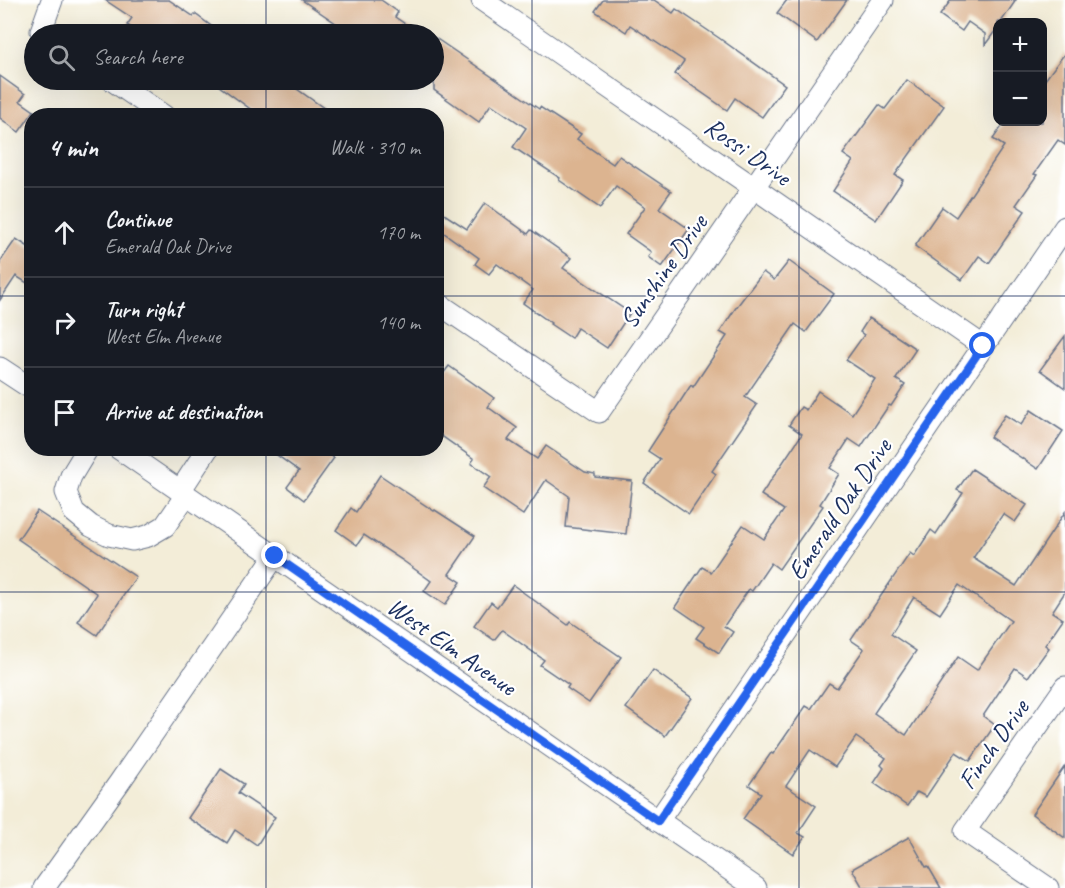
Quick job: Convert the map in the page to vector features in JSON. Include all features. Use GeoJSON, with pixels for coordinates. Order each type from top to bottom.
{"type":"FeatureCollection","features":[{"type":"Feature","properties":{"kind":"street"},"geometry":{"type":"LineString","coordinates":[[46,24],[52,0]]}},
{"type":"Feature","properties":{"kind":"street","name":"Rossi Drive"},"geometry":{"type":"LineString","coordinates":[[482,0],[983,346]]}},
{"type":"Feature","properties":{"kind":"street","name":"Sunshine Drive"},"geometry":{"type":"LineString","coordinates":[[444,307],[600,412],[883,0]]}},
{"type":"Feature","properties":{"kind":"street"},"geometry":{"type":"LineString","coordinates":[[126,90],[152,108]]}},
{"type":"Feature","properties":{"kind":"street","name":"Emerald Oak Drive"},"geometry":{"type":"LineString","coordinates":[[658,821],[1065,227]]}},
{"type":"Feature","properties":{"kind":"street"},"geometry":{"type":"LineString","coordinates":[[0,368],[24,384]]}},
{"type":"Feature","properties":{"kind":"street"},"geometry":{"type":"LineString","coordinates":[[83,456],[71,476],[66,492],[74,512],[91,526],[109,535],[132,540],[148,536],[165,526],[204,456]]}},
{"type":"Feature","properties":{"kind":"street","name":"West Elm Avenue"},"geometry":{"type":"LineString","coordinates":[[130,456],[756,888]]}},
{"type":"Feature","properties":{"kind":"street"},"geometry":{"type":"LineString","coordinates":[[44,888],[275,556]]}},
{"type":"Feature","properties":{"kind":"street","name":"Finch Drive"},"geometry":{"type":"LineString","coordinates":[[1048,888],[965,831],[1065,687]]}},
{"type":"Feature","properties":{"kind":"building"},"geometry":{"type":"Polygon","coordinates":[[[105,0],[169,0],[208,24],[128,24],[132,18],[105,0]]]}},
{"type":"Feature","properties":{"kind":"building"},"geometry":{"type":"Polygon","coordinates":[[[302,0],[381,0],[398,12],[395,17],[405,24],[337,24],[302,0]]]}},
{"type":"Feature","properties":{"kind":"building"},"geometry":{"type":"Polygon","coordinates":[[[603,0],[654,0],[673,13],[676,9],[785,85],[762,117],[735,98],[727,110],[675,74],[684,61],[630,25],[626,32],[595,11],[603,0]]]}},
{"type":"Feature","properties":{"kind":"building"},"geometry":{"type":"Polygon","coordinates":[[[787,0],[847,0],[817,42],[777,13],[787,0]]]}},
{"type":"Feature","properties":{"kind":"building"},"geometry":{"type":"Polygon","coordinates":[[[951,0],[1016,0],[1004,18],[993,18],[993,34],[985,45],[985,34],[968,22],[962,31],[940,15],[951,0]]]}},
{"type":"Feature","properties":{"kind":"building"},"geometry":{"type":"Polygon","coordinates":[[[444,44],[539,109],[540,107],[581,134],[577,139],[613,164],[619,156],[671,191],[659,208],[689,229],[662,267],[648,257],[651,252],[626,234],[645,207],[616,186],[600,208],[513,147],[526,128],[491,104],[479,122],[434,90],[444,90],[444,44]]]}},
{"type":"Feature","properties":{"kind":"building"},"geometry":{"type":"Polygon","coordinates":[[[1065,53],[1065,145],[1058,140],[1034,174],[1037,175],[1016,205],[1025,211],[989,263],[979,256],[962,280],[915,246],[942,207],[956,217],[1004,146],[993,139],[1002,126],[1047,126],[1047,77],[1065,53]]]}},
{"type":"Feature","properties":{"kind":"building"},"geometry":{"type":"Polygon","coordinates":[[[0,76],[25,94],[20,101],[30,108],[24,108],[24,125],[19,132],[0,118],[0,76]]]}},
{"type":"Feature","properties":{"kind":"building"},"geometry":{"type":"Polygon","coordinates":[[[907,80],[944,106],[895,175],[903,180],[876,220],[833,191],[853,161],[843,154],[879,105],[885,109],[907,80]]]}},
{"type":"Feature","properties":{"kind":"building"},"geometry":{"type":"Polygon","coordinates":[[[225,90],[298,90],[324,108],[249,108],[225,90]]]}},
{"type":"Feature","properties":{"kind":"building"},"geometry":{"type":"Polygon","coordinates":[[[485,203],[528,234],[531,230],[571,258],[563,268],[630,313],[607,348],[577,328],[571,338],[550,324],[523,303],[533,290],[497,264],[489,274],[475,264],[479,258],[444,233],[444,214],[467,229],[485,203]]]}},
{"type":"Feature","properties":{"kind":"building"},"geometry":{"type":"Polygon","coordinates":[[[16,239],[24,244],[24,281],[16,276],[0,300],[0,262],[16,239]]]}},
{"type":"Feature","properties":{"kind":"building"},"geometry":{"type":"Polygon","coordinates":[[[789,261],[834,294],[806,332],[795,324],[745,397],[757,405],[712,471],[716,474],[689,514],[644,483],[660,459],[648,451],[691,385],[693,387],[727,336],[720,332],[735,309],[763,272],[774,280],[789,261]]]}},
{"type":"Feature","properties":{"kind":"building"},"geometry":{"type":"Polygon","coordinates":[[[869,318],[916,349],[896,379],[905,385],[861,447],[849,439],[830,468],[839,474],[820,504],[823,506],[779,569],[771,563],[752,591],[749,589],[724,626],[733,632],[719,653],[696,638],[704,627],[675,607],[702,567],[711,572],[743,525],[764,539],[784,510],[761,495],[802,434],[789,425],[801,407],[806,410],[818,391],[852,414],[875,379],[846,360],[864,335],[860,332],[869,318]]]}},
{"type":"Feature","properties":{"kind":"building"},"geometry":{"type":"Polygon","coordinates":[[[1065,336],[1065,388],[1040,370],[1065,336]]]}},
{"type":"Feature","properties":{"kind":"building"},"geometry":{"type":"Polygon","coordinates":[[[449,366],[494,398],[488,407],[517,428],[508,440],[537,459],[546,446],[585,472],[595,474],[595,477],[632,481],[626,534],[566,527],[569,496],[546,480],[523,515],[483,488],[491,477],[471,463],[474,459],[444,438],[444,373],[449,366]]]}},
{"type":"Feature","properties":{"kind":"building"},"geometry":{"type":"Polygon","coordinates":[[[1031,410],[1063,431],[1038,469],[990,437],[1005,415],[1021,425],[1031,410]]]}},
{"type":"Feature","properties":{"kind":"building"},"geometry":{"type":"Polygon","coordinates":[[[278,456],[332,456],[334,458],[304,500],[287,487],[299,471],[278,456]]]}},
{"type":"Feature","properties":{"kind":"building"},"geometry":{"type":"Polygon","coordinates":[[[972,469],[1027,505],[1015,522],[1003,514],[973,558],[1016,586],[1065,512],[1065,592],[1052,612],[1063,619],[1045,645],[1049,648],[1028,677],[1015,668],[983,716],[995,725],[970,761],[956,752],[926,797],[917,792],[907,806],[874,783],[884,768],[881,765],[886,758],[856,737],[835,767],[810,750],[786,786],[816,806],[798,833],[805,837],[793,854],[743,819],[761,793],[749,785],[806,706],[811,709],[829,683],[837,688],[864,649],[851,640],[910,553],[914,556],[931,530],[936,534],[963,493],[957,490],[972,469]],[[959,585],[940,614],[914,597],[891,634],[916,651],[874,713],[906,735],[958,657],[977,670],[1011,621],[959,585]]]}},
{"type":"Feature","properties":{"kind":"building"},"geometry":{"type":"Polygon","coordinates":[[[380,475],[475,536],[449,574],[461,582],[445,605],[424,591],[431,581],[402,560],[364,535],[357,545],[336,530],[351,508],[356,512],[380,475]]]}},
{"type":"Feature","properties":{"kind":"building"},"geometry":{"type":"Polygon","coordinates":[[[37,511],[136,577],[97,635],[78,622],[97,594],[18,539],[37,511]]]}},
{"type":"Feature","properties":{"kind":"building"},"geometry":{"type":"Polygon","coordinates":[[[513,585],[568,625],[570,622],[621,657],[589,703],[567,688],[569,685],[540,665],[544,660],[502,630],[494,640],[474,626],[491,602],[497,607],[513,585]]]}},
{"type":"Feature","properties":{"kind":"building"},"geometry":{"type":"Polygon","coordinates":[[[653,670],[692,698],[665,736],[626,708],[653,670]]]}},
{"type":"Feature","properties":{"kind":"building"},"geometry":{"type":"Polygon","coordinates":[[[1065,766],[1065,838],[1032,814],[1065,766]]]}},
{"type":"Feature","properties":{"kind":"building"},"geometry":{"type":"Polygon","coordinates":[[[221,769],[244,784],[238,793],[275,817],[257,845],[235,830],[227,843],[188,818],[221,769]]]}},
{"type":"Feature","properties":{"kind":"building"},"geometry":{"type":"Polygon","coordinates":[[[909,837],[941,888],[863,888],[852,869],[909,837]]]}},
{"type":"Feature","properties":{"kind":"route"},"geometry":{"type":"LineString","coordinates":[[275,556],[658,821],[983,346]]}}]}
